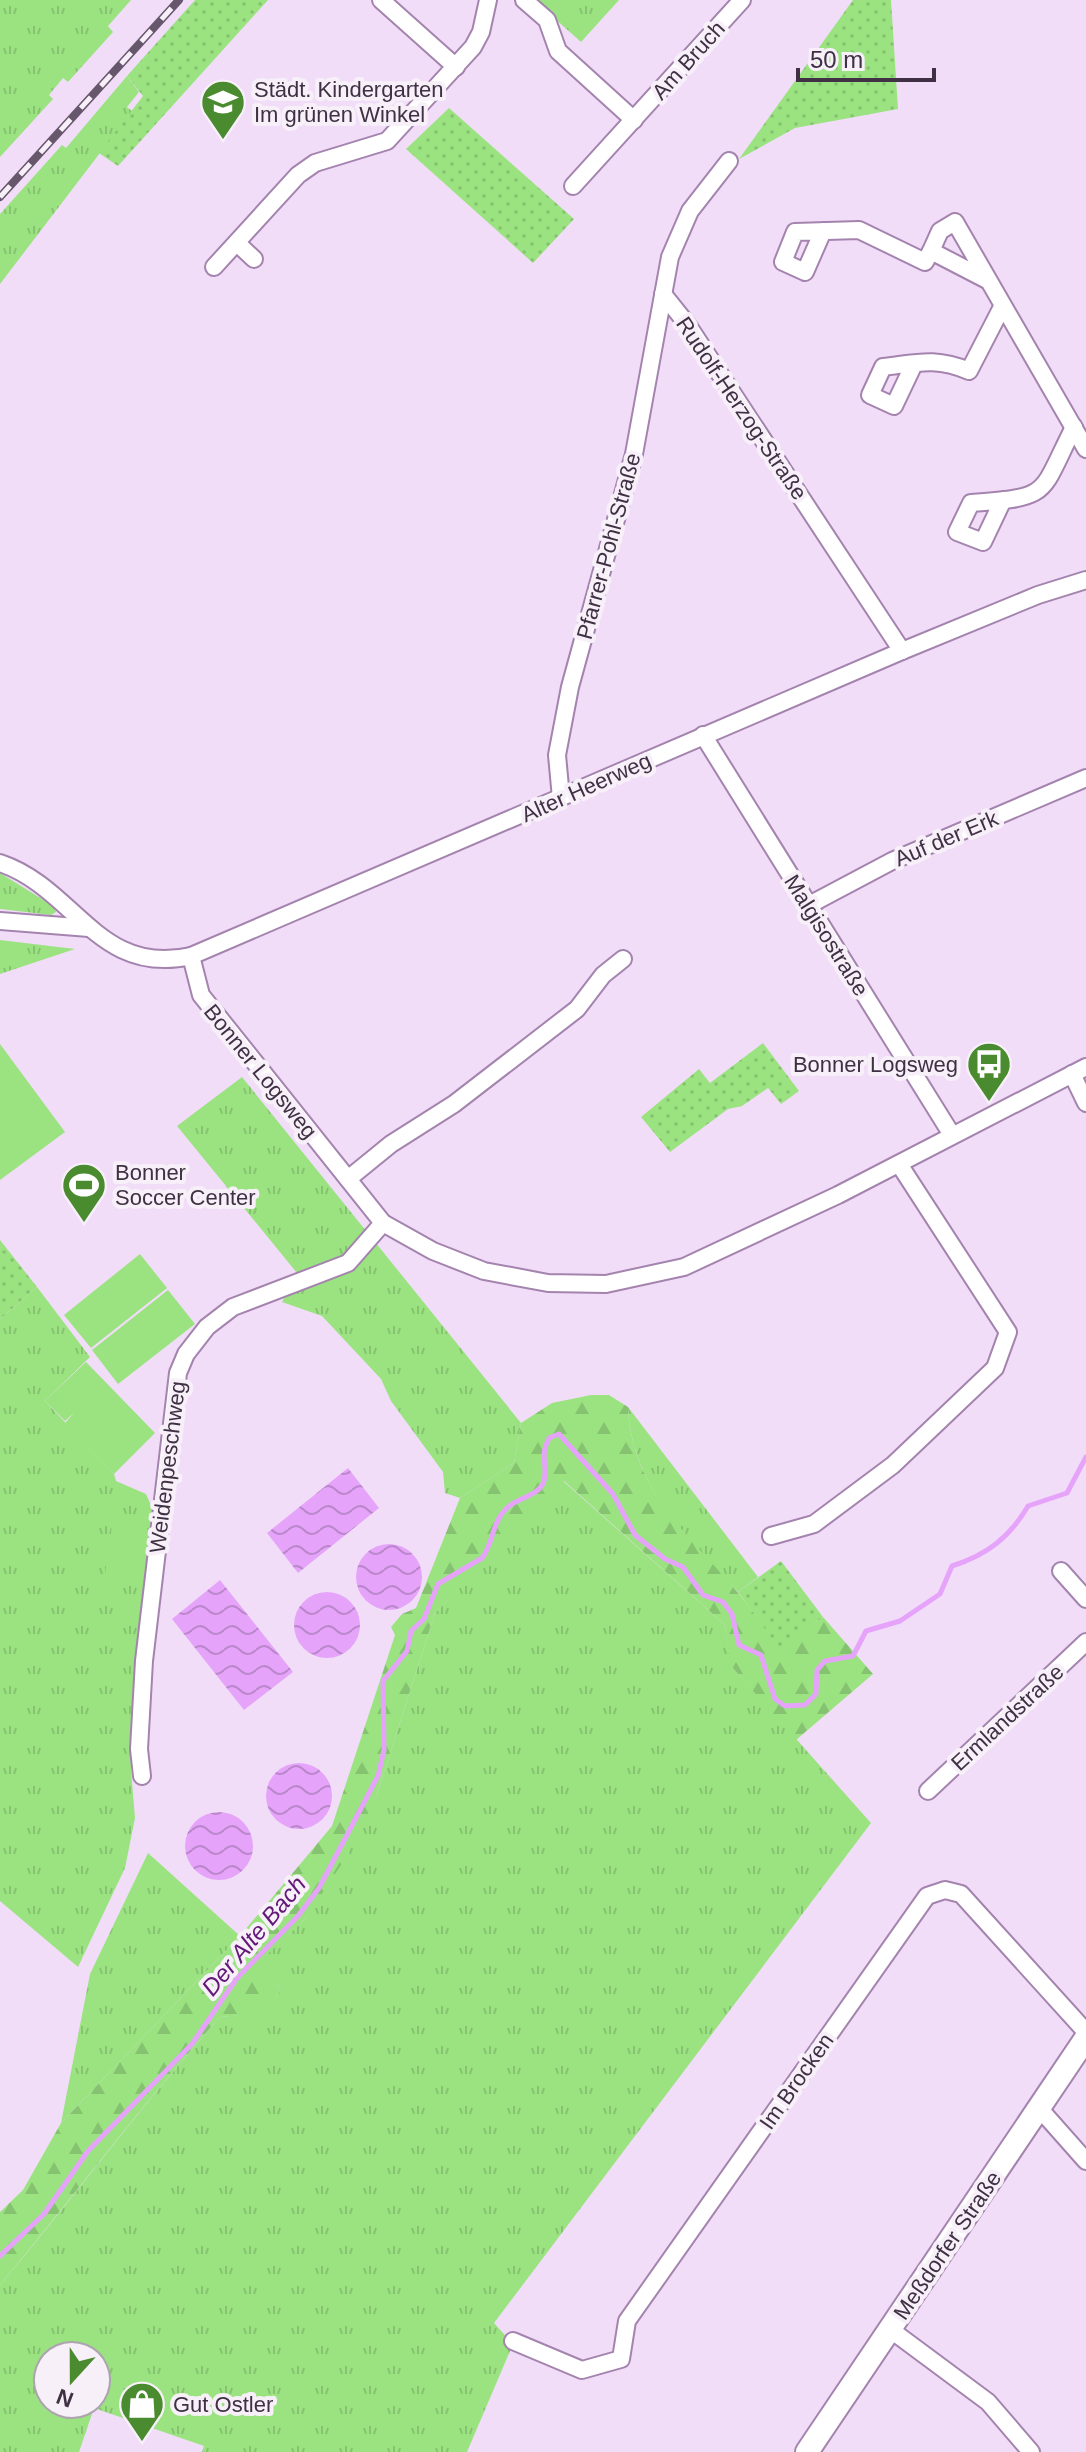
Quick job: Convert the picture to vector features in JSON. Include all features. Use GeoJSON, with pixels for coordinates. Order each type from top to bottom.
{"type":"FeatureCollection","features":[{"type":"Feature","properties":{"kind":"street"},"geometry":{"type":"LineString","coordinates":[[381,0],[456,67]]}},
{"type":"Feature","properties":{"kind":"street"},"geometry":{"type":"LineString","coordinates":[[214,267],[298,175],[315,163],[387,141],[456,67],[481,32],[488,0]]}},
{"type":"Feature","properties":{"kind":"street","name":"Am Bruch"},"geometry":{"type":"LineString","coordinates":[[524,0],[547,20],[558,51],[634,120]]}},
{"type":"Feature","properties":{"kind":"street","name":"Am Bruch"},"geometry":{"type":"LineString","coordinates":[[573,186],[742,0]]}},
{"type":"Feature","properties":{"kind":"street","name":"Rudolf-Herzog-Straße"},"geometry":{"type":"LineString","coordinates":[[729,161],[680,230],[663,294],[687,324],[902,651]]}},
{"type":"Feature","properties":{"kind":"street"},"geometry":{"type":"LineString","coordinates":[[823,231],[859,230],[925,262],[940,231],[955,222],[1086,449]]}},
{"type":"Feature","properties":{"kind":"street"},"geometry":{"type":"LineString","coordinates":[[237,243],[254,259]]}},
{"type":"Feature","properties":{"kind":"street"},"geometry":{"type":"LineString","coordinates":[[931,251],[987,280]]}},
{"type":"Feature","properties":{"kind":"street","name":"Pfarrer-Pohl-Straße"},"geometry":{"type":"LineString","coordinates":[[561,798],[557,755],[570,687],[634,454],[663,294]]}},
{"type":"Feature","properties":{"kind":"street"},"geometry":{"type":"LineString","coordinates":[[914,364],[945,361],[969,371],[1002,307]]}},
{"type":"Feature","properties":{"kind":"street"},"geometry":{"type":"LineString","coordinates":[[1003,500],[1031,497],[1043,489],[1074,427]]}},
{"type":"Feature","properties":{"kind":"street","name":"Alter Heerweg"},"geometry":{"type":"LineString","coordinates":[[0,863],[34,880],[119,950],[166,961],[191,956],[902,651],[1038,595],[1086,580]]}},
{"type":"Feature","properties":{"kind":"street","name":"Malgisostraße"},"geometry":{"type":"LineString","coordinates":[[703,735],[952,1135]]}},
{"type":"Feature","properties":{"kind":"street","name":"Auf der Erk"},"geometry":{"type":"LineString","coordinates":[[809,905],[892,861],[1086,778]]}},
{"type":"Feature","properties":{"kind":"street"},"geometry":{"type":"LineString","coordinates":[[0,921],[89,928]]}},
{"type":"Feature","properties":{"kind":"street","name":"Bonner Logsweg"},"geometry":{"type":"LineString","coordinates":[[191,956],[201,995],[383,1223],[433,1251],[484,1271],[548,1283],[606,1284],[649,1278],[697,1262],[899,1164],[1079,1070],[1086,1103]]}},
{"type":"Feature","properties":{"kind":"street"},"geometry":{"type":"LineString","coordinates":[[348,1179],[391,1144],[454,1104],[577,1009],[603,975],[623,959]]}},
{"type":"Feature","properties":{"kind":"street"},"geometry":{"type":"LineString","coordinates":[[771,1536],[814,1524],[893,1465],[995,1368],[1008,1332],[899,1164]]}},
{"type":"Feature","properties":{"kind":"street","name":"Weidenpeschweg"},"geometry":{"type":"LineString","coordinates":[[142,1776],[139,1749],[144,1661],[178,1373],[186,1354],[207,1327],[233,1307],[348,1263],[383,1223]]}},
{"type":"Feature","properties":{"kind":"street"},"geometry":{"type":"LineString","coordinates":[[1061,1571],[1086,1599]]}},
{"type":"Feature","properties":{"kind":"street","name":"Ermlandstraße"},"geometry":{"type":"LineString","coordinates":[[928,1791],[1086,1642]]}},
{"type":"Feature","properties":{"kind":"street","name":"Im Brocken"},"geometry":{"type":"LineString","coordinates":[[513,2341],[582,2370],[621,2359],[627,2321],[927,1896],[945,1890],[961,1894],[1086,2035]]}},
{"type":"Feature","properties":{"kind":"street","name":"Meßdorfer Straße"},"geometry":{"type":"LineString","coordinates":[[807,2452],[1086,2035]]}},
{"type":"Feature","properties":{"kind":"street"},"geometry":{"type":"LineString","coordinates":[[1039,2108],[1086,2161]]}},
{"type":"Feature","properties":{"kind":"street"},"geometry":{"type":"LineString","coordinates":[[891,2330],[988,2402],[1031,2452]]}},
{"type":"Feature","properties":{"kind":"green space"},"geometry":{"type":"Polygon","coordinates":[[[0,0],[131,0],[108,26],[113,32],[68,82],[63,78],[49,95],[53,99],[0,157],[0,0]]]}},
{"type":"Feature","properties":{"kind":"green space"},"geometry":{"type":"Polygon","coordinates":[[[195,0],[268,0],[118,166],[99,153],[143,96],[127,76],[195,0]]]}},
{"type":"Feature","properties":{"kind":"green space"},"geometry":{"type":"Polygon","coordinates":[[[534,0],[619,0],[581,42],[534,0]]]}},
{"type":"Feature","properties":{"kind":"green space"},"geometry":{"type":"Polygon","coordinates":[[[853,0],[891,0],[898,109],[795,128],[739,159],[853,0]]]}},
{"type":"Feature","properties":{"kind":"green space"},"geometry":{"type":"Polygon","coordinates":[[[127,76],[139,92],[127,107],[132,111],[0,284],[0,214],[62,145],[66,148],[127,76]]]}},
{"type":"Feature","properties":{"kind":"green space"},"geometry":{"type":"Polygon","coordinates":[[[449,108],[574,219],[533,263],[406,149],[449,108]]]}},
{"type":"Feature","properties":{"kind":"green space"},"geometry":{"type":"Polygon","coordinates":[[[0,873],[55,907],[56,912],[51,915],[0,909],[0,873]]]}},
{"type":"Feature","properties":{"kind":"green space"},"geometry":{"type":"Polygon","coordinates":[[[0,940],[75,949],[0,974],[0,940]]]}},
{"type":"Feature","properties":{"kind":"green space"},"geometry":{"type":"Polygon","coordinates":[[[763,1043],[799,1091],[781,1104],[768,1088],[742,1106],[728,1109],[670,1152],[641,1117],[699,1069],[710,1083],[763,1043]]]}},
{"type":"Feature","properties":{"kind":"green space"},"geometry":{"type":"Polygon","coordinates":[[[0,1044],[65,1132],[0,1180],[0,1044]]]}},
{"type":"Feature","properties":{"kind":"green space"},"geometry":{"type":"Polygon","coordinates":[[[242,1077],[521,1423],[514,1463],[460,1498],[445,1493],[443,1472],[391,1401],[381,1379],[322,1316],[282,1302],[297,1273],[177,1126],[242,1077]]]}},
{"type":"Feature","properties":{"kind":"green space"},"geometry":{"type":"Polygon","coordinates":[[[0,1240],[37,1287],[0,1319],[0,1240]]]}},
{"type":"Feature","properties":{"kind":"green space"},"geometry":{"type":"Polygon","coordinates":[[[140,1254],[167,1288],[91,1348],[64,1315],[140,1254]]]}},
{"type":"Feature","properties":{"kind":"green space"},"geometry":{"type":"Polygon","coordinates":[[[37,1287],[90,1357],[45,1401],[114,1474],[116,1481],[146,1494],[154,1512],[136,1667],[131,1770],[135,1818],[125,1868],[78,1967],[0,1901],[0,1319],[37,1287]]]}},
{"type":"Feature","properties":{"kind":"green space"},"geometry":{"type":"Polygon","coordinates":[[[168,1290],[195,1324],[118,1384],[92,1350],[168,1290]]]}},
{"type":"Feature","properties":{"kind":"green space"},"geometry":{"type":"Polygon","coordinates":[[[86,1362],[155,1433],[114,1474],[65,1423],[74,1413],[65,1421],[45,1401],[86,1362]]]}},
{"type":"Feature","properties":{"kind":"green space"},"geometry":{"type":"Polygon","coordinates":[[[591,1395],[609,1395],[628,1407],[640,1463],[666,1510],[739,1594],[780,1648],[823,1617],[873,1674],[796,1740],[732,1667],[724,1624],[564,1481],[435,1613],[376,1797],[345,1859],[305,1919],[256,1965],[281,1989],[266,2013],[220,2017],[0,2285],[0,2212],[23,2190],[61,2123],[240,1936],[332,1826],[395,1635],[391,1627],[402,1614],[416,1608],[460,1498],[514,1463],[521,1423],[552,1403],[591,1395]]]}},
{"type":"Feature","properties":{"kind":"green space"},"geometry":{"type":"Polygon","coordinates":[[[628,1407],[758,1577],[738,1592],[682,1531],[651,1486],[631,1435],[628,1407]]]}},
{"type":"Feature","properties":{"kind":"green space"},"geometry":{"type":"Polygon","coordinates":[[[562,1480],[724,1624],[733,1668],[871,1823],[494,2323],[513,2344],[467,2452],[202,2452],[204,2446],[112,2414],[112,2340],[32,2340],[32,2420],[90,2420],[79,2452],[0,2452],[0,2285],[220,2017],[266,2012],[281,1989],[255,1965],[305,1919],[376,1797],[435,1613],[562,1480]]]}},
{"type":"Feature","properties":{"kind":"green space"},"geometry":{"type":"Polygon","coordinates":[[[113,1518],[145,1523],[137,1585],[104,1581],[113,1518]]]}},
{"type":"Feature","properties":{"kind":"green space"},"geometry":{"type":"Polygon","coordinates":[[[781,1561],[823,1617],[780,1649],[738,1592],[781,1561]]]}},
{"type":"Feature","properties":{"kind":"green space"},"geometry":{"type":"Polygon","coordinates":[[[148,1853],[240,1936],[61,2123],[90,1974],[148,1853]]]}},
{"type":"Feature","properties":{"kind":"water"},"geometry":{"type":"Polygon","coordinates":[[[348,1468],[379,1508],[298,1573],[267,1533],[348,1468]]]}},
{"type":"Feature","properties":{"kind":"water"},"geometry":{"type":"Polygon","coordinates":[[[382,1544],[396,1544],[408,1549],[417,1558],[422,1577],[420,1590],[413,1601],[396,1610],[382,1610],[370,1605],[361,1596],[356,1584],[356,1570],[361,1558],[370,1549],[382,1544]]]}},
{"type":"Feature","properties":{"kind":"water"},"geometry":{"type":"Polygon","coordinates":[[[220,1580],[293,1672],[244,1710],[172,1619],[220,1580]]]}},
{"type":"Feature","properties":{"kind":"water"},"geometry":{"type":"Polygon","coordinates":[[[327,1592],[340,1595],[350,1602],[357,1612],[360,1625],[357,1638],[350,1648],[340,1655],[327,1658],[314,1655],[304,1648],[297,1638],[294,1625],[297,1612],[304,1602],[314,1595],[327,1592]]]}},
{"type":"Feature","properties":{"kind":"water"},"geometry":{"type":"Polygon","coordinates":[[[293,1763],[305,1763],[317,1768],[327,1778],[332,1796],[330,1809],[317,1824],[305,1829],[293,1829],[281,1824],[271,1814],[266,1802],[266,1790],[271,1778],[281,1768],[293,1763]]]}},
{"type":"Feature","properties":{"kind":"water"},"geometry":{"type":"Polygon","coordinates":[[[212,1812],[226,1812],[238,1817],[248,1827],[253,1846],[248,1865],[238,1875],[226,1880],[212,1880],[200,1875],[190,1865],[185,1853],[185,1839],[190,1827],[200,1817],[212,1812]]]}},
{"type":"Feature","properties":{"kind":"waterway","name":"Der Alte Bach"},"geometry":{"type":"LineString","coordinates":[[0,2256],[44,2214],[88,2151],[192,2044],[237,1978],[298,1916],[319,1888],[378,1776],[384,1750],[383,1681],[407,1651],[411,1631],[424,1619],[438,1584],[482,1558],[502,1513],[542,1486],[549,1438],[559,1434],[613,1494],[635,1535],[665,1559],[683,1567],[703,1595],[723,1602],[732,1614],[739,1645],[761,1655],[775,1699],[785,1706],[805,1705],[816,1694],[817,1670],[825,1661],[853,1656],[866,1631],[900,1621],[940,1594],[952,1566],[996,1544],[1028,1506],[1067,1493],[1086,1457]]}},
{"type":"Feature","properties":{"kind":"railway"},"geometry":{"type":"LineString","coordinates":[[0,197],[179,0]]}},
{"type":"Feature","properties":{"kind":"place","name":"Städt. Kindergarten Im grünen Winkel"},"geometry":{"type":"Point","coordinates":[223,141]}},
{"type":"Feature","properties":{"kind":"place","name":"Bonner Logsweg"},"geometry":{"type":"Point","coordinates":[989,1103]}},
{"type":"Feature","properties":{"kind":"place","name":"Bonner Soccer Center"},"geometry":{"type":"Point","coordinates":[84,1224]}},
{"type":"Feature","properties":{"kind":"place","name":"Gut Ostler"},"geometry":{"type":"Point","coordinates":[142,2443]}}]}
